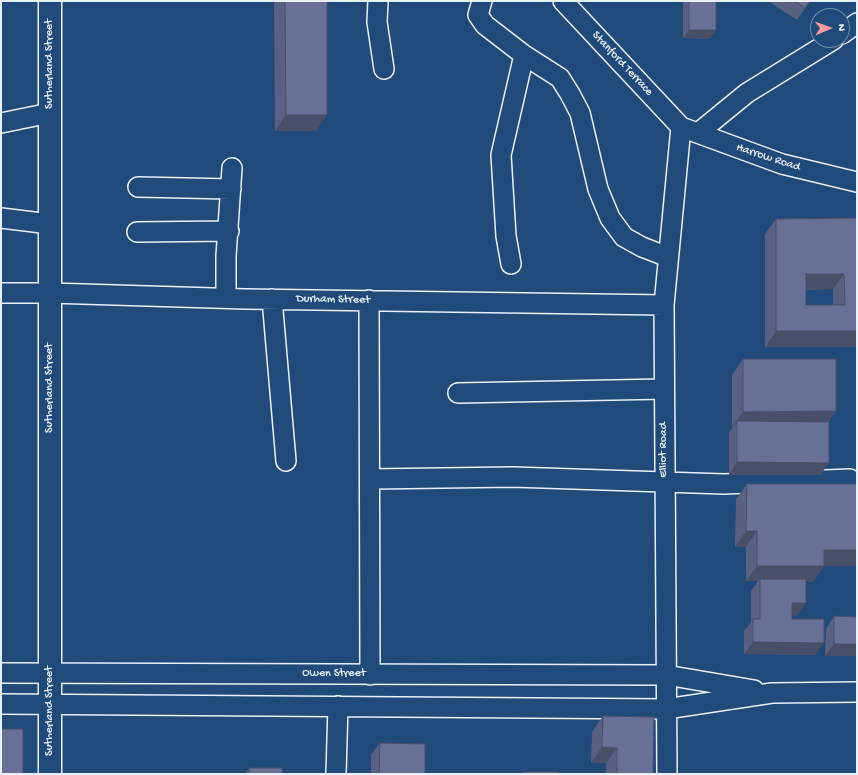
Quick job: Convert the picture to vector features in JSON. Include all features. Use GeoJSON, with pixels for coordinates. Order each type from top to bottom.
{"type":"FeatureCollection","features":[{"type":"Feature","properties":{"kind":"main road","name":"Sutherland Street"},"geometry":{"type":"LineString","coordinates":[[50,1],[50,774]]}},
{"type":"Feature","properties":{"kind":"street"},"geometry":{"type":"LineString","coordinates":[[378,1],[378,22],[384,69]]}},
{"type":"Feature","properties":{"kind":"street"},"geometry":{"type":"LineString","coordinates":[[482,1],[478,15],[485,25],[524,56],[560,78],[573,100],[580,113],[598,188],[610,218],[624,237],[642,247],[668,257]]}},
{"type":"Feature","properties":{"kind":"street","name":"Stanford Terrace"},"geometry":{"type":"LineString","coordinates":[[563,1],[690,130]]}},
{"type":"Feature","properties":{"kind":"street"},"geometry":{"type":"LineString","coordinates":[[690,130],[820,48]]}},
{"type":"Feature","properties":{"kind":"street"},"geometry":{"type":"LineString","coordinates":[[511,264],[505,229],[501,155],[524,56]]}},
{"type":"Feature","properties":{"kind":"street"},"geometry":{"type":"LineString","coordinates":[[1,123],[50,113]]}},
{"type":"Feature","properties":{"kind":"street","name":"Harrow Road"},"geometry":{"type":"LineString","coordinates":[[690,130],[782,164],[857,182]]}},
{"type":"Feature","properties":{"kind":"street","name":"Elliot Road"},"geometry":{"type":"LineString","coordinates":[[667,774],[664,305],[668,257],[690,130]]}},
{"type":"Feature","properties":{"kind":"street"},"geometry":{"type":"LineString","coordinates":[[226,298],[226,256],[229,231],[232,168]]}},
{"type":"Feature","properties":{"kind":"street"},"geometry":{"type":"LineString","coordinates":[[138,187],[231,189]]}},
{"type":"Feature","properties":{"kind":"street"},"geometry":{"type":"LineString","coordinates":[[1,218],[50,224]]}},
{"type":"Feature","properties":{"kind":"street"},"geometry":{"type":"LineString","coordinates":[[137,232],[229,231]]}},
{"type":"Feature","properties":{"kind":"street","name":"Durham Street"},"geometry":{"type":"LineString","coordinates":[[1,293],[664,305]]}},
{"type":"Feature","properties":{"kind":"street"},"geometry":{"type":"LineString","coordinates":[[272,299],[278,347],[286,461]]}},
{"type":"Feature","properties":{"kind":"street"},"geometry":{"type":"LineString","coordinates":[[369,300],[371,479],[370,674]]}},
{"type":"Feature","properties":{"kind":"street"},"geometry":{"type":"LineString","coordinates":[[458,393],[664,389]]}},
{"type":"Feature","properties":{"kind":"street"},"geometry":{"type":"LineString","coordinates":[[371,479],[513,477],[724,484],[850,479]]}},
{"type":"Feature","properties":{"kind":"street","name":"Owen Street"},"geometry":{"type":"LineString","coordinates":[[1,673],[666,675],[772,693]]}},
{"type":"Feature","properties":{"kind":"street"},"geometry":{"type":"LineString","coordinates":[[1,704],[666,709],[772,693],[857,692]]}},
{"type":"Feature","properties":{"kind":"street"},"geometry":{"type":"LineString","coordinates":[[336,774],[338,706]]}},
{"type":"Feature","properties":{"kind":"building"},"geometry":{"type":"Polygon","coordinates":[[[285,1],[327,1],[327,115],[286,115],[285,1]]]}},
{"type":"Feature","properties":{"kind":"building"},"geometry":{"type":"Polygon","coordinates":[[[689,1],[716,1],[716,30],[689,30],[689,1]]]}},
{"type":"Feature","properties":{"kind":"building"},"geometry":{"type":"Polygon","coordinates":[[[795,1],[810,1],[805,8],[795,1]]]}},
{"type":"Feature","properties":{"kind":"building"},"geometry":{"type":"Polygon","coordinates":[[[857,218],[857,331],[776,331],[776,219],[857,218]],[[806,274],[806,305],[845,305],[844,274],[806,274]]]}},
{"type":"Feature","properties":{"kind":"building"},"geometry":{"type":"Polygon","coordinates":[[[743,359],[836,359],[836,411],[743,412],[743,359]]]}},
{"type":"Feature","properties":{"kind":"building"},"geometry":{"type":"Polygon","coordinates":[[[737,421],[829,422],[829,463],[737,462],[737,421]]]}},
{"type":"Feature","properties":{"kind":"building"},"geometry":{"type":"Polygon","coordinates":[[[747,484],[857,484],[857,550],[824,550],[824,566],[757,566],[757,531],[746,531],[747,484]]]}},
{"type":"Feature","properties":{"kind":"building"},"geometry":{"type":"Polygon","coordinates":[[[760,579],[806,579],[806,603],[792,603],[792,619],[824,619],[824,643],[753,642],[753,619],[760,619],[760,579]]]}},
{"type":"Feature","properties":{"kind":"building"},"geometry":{"type":"Polygon","coordinates":[[[834,616],[857,617],[857,644],[834,644],[834,616]]]}},
{"type":"Feature","properties":{"kind":"building"},"geometry":{"type":"Polygon","coordinates":[[[603,716],[654,717],[653,774],[617,774],[617,748],[602,747],[603,716]]]}},
{"type":"Feature","properties":{"kind":"building"},"geometry":{"type":"Polygon","coordinates":[[[1,729],[23,729],[23,774],[1,774],[1,729]]]}},
{"type":"Feature","properties":{"kind":"building"},"geometry":{"type":"Polygon","coordinates":[[[380,743],[425,744],[425,774],[379,774],[380,743]]]}},
{"type":"Feature","properties":{"kind":"building"},"geometry":{"type":"Polygon","coordinates":[[[249,768],[282,768],[282,774],[249,774],[249,768]]]}},
{"type":"Feature","properties":{"kind":"building"},"geometry":{"type":"Polygon","coordinates":[[[523,772],[559,772],[559,774],[523,774],[523,772]]]}}]}
